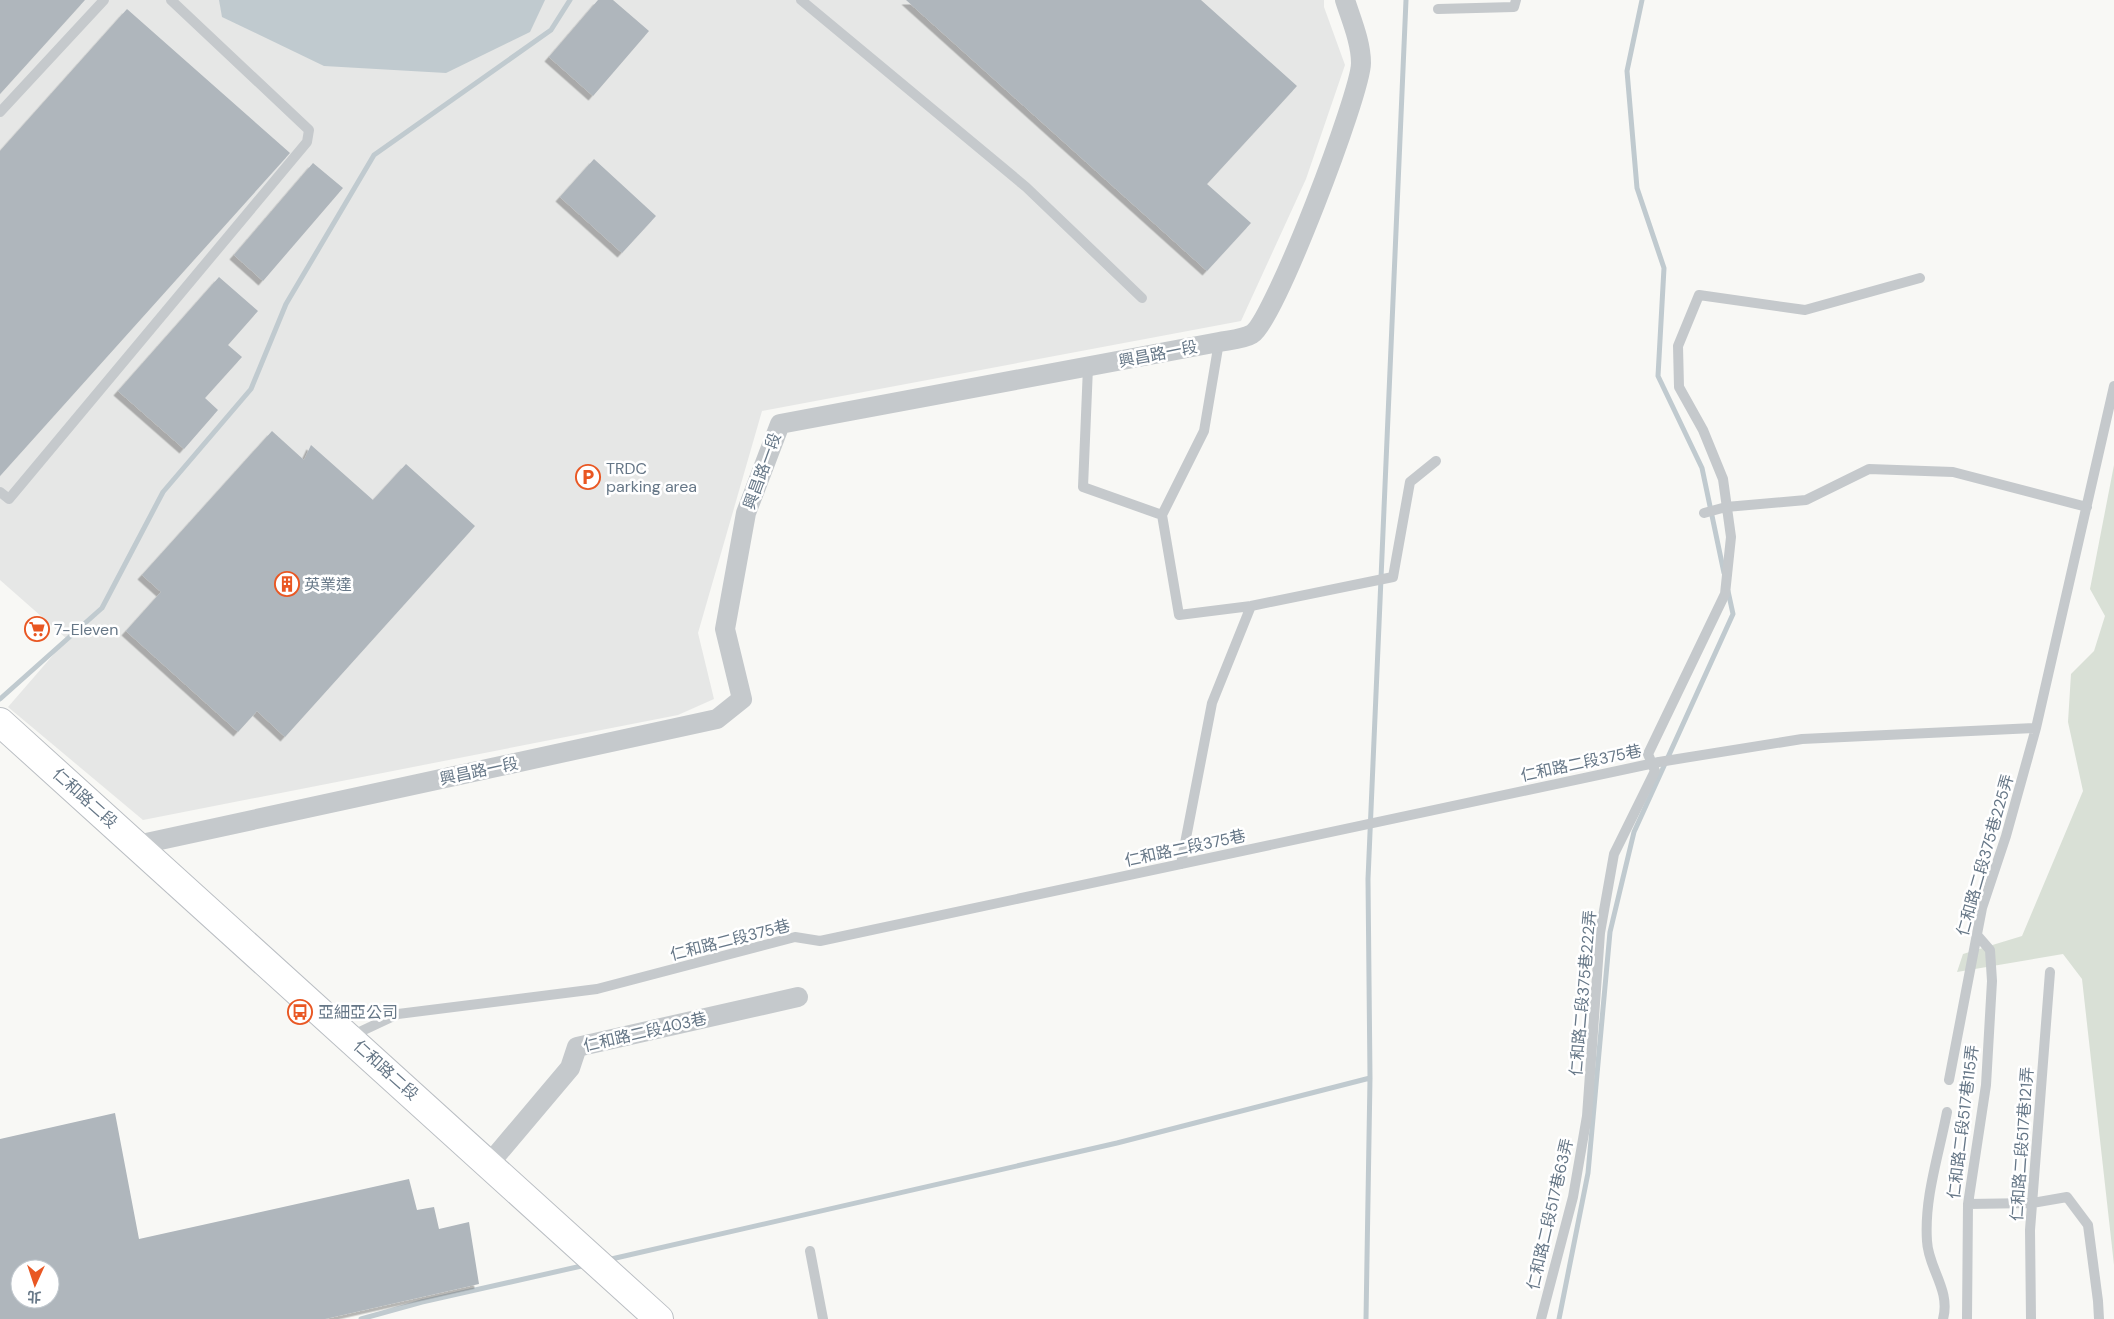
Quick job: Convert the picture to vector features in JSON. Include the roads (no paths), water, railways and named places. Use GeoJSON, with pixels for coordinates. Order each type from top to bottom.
{"type":"FeatureCollection","features":[{"type":"Feature","properties":{"kind":"main road","name":"仁和路二段"},"geometry":{"type":"LineString","coordinates":[[0,722],[350,1037],[659,1319]]}},
{"type":"Feature","properties":{"kind":"street","name":"興昌路一段"},"geometry":{"type":"LineString","coordinates":[[137,845],[717,719],[742,699],[725,629],[746,513],[780,424],[1088,367],[1253,334],[1265,317],[1296,252],[1353,103],[1361,63],[1345,0]]}},
{"type":"Feature","properties":{"kind":"street","name":"仁和路二段403巷"},"geometry":{"type":"LineString","coordinates":[[489,1164],[570,1068],[577,1047],[798,997]]}},
{"type":"Feature","properties":{"kind":"lane"},"geometry":{"type":"LineString","coordinates":[[0,112],[104,0]]}},
{"type":"Feature","properties":{"kind":"lane"},"geometry":{"type":"LineString","coordinates":[[0,492],[8,499],[307,142],[309,130],[170,0]]}},
{"type":"Feature","properties":{"kind":"lane"},"geometry":{"type":"LineString","coordinates":[[801,0],[1026,187],[1142,298]]}},
{"type":"Feature","properties":{"kind":"lane"},"geometry":{"type":"LineString","coordinates":[[1438,9],[1514,7],[1516,0]]}},
{"type":"Feature","properties":{"kind":"lane","name":"仁和路二段375巷222弄"},"geometry":{"type":"LineString","coordinates":[[1587,1116],[1600,933],[1614,854],[1654,771],[1656,762],[1648,754],[1725,594],[1730,537],[1722,508],[1719,471],[1704,430],[1679,387],[1678,346],[1699,295],[1804,310],[1920,278]]}},
{"type":"Feature","properties":{"kind":"lane"},"geometry":{"type":"LineString","coordinates":[[1219,342],[1204,431],[1162,515],[1179,615],[1251,606],[1393,577],[1410,482],[1436,461]]}},
{"type":"Feature","properties":{"kind":"lane"},"geometry":{"type":"LineString","coordinates":[[1088,367],[1083,487],[1162,515]]}},
{"type":"Feature","properties":{"kind":"lane","name":"仁和路二段375巷225弄"},"geometry":{"type":"LineString","coordinates":[[1950,1080],[1982,908],[2006,836],[2036,728],[2114,386]]}},
{"type":"Feature","properties":{"kind":"lane"},"geometry":{"type":"LineString","coordinates":[[1704,513],[1722,508],[1806,500],[1869,469],[1953,472],[2087,507]]}},
{"type":"Feature","properties":{"kind":"lane"},"geometry":{"type":"LineString","coordinates":[[1181,864],[1212,703],[1251,606]]}},
{"type":"Feature","properties":{"kind":"lane","name":"仁和路二段375巷"},"geometry":{"type":"LineString","coordinates":[[350,1037],[398,1014],[597,989],[795,937],[820,941],[1656,762],[1802,739],[2036,728]]}},
{"type":"Feature","properties":{"kind":"lane","name":"仁和路二段517巷115弄"},"geometry":{"type":"LineString","coordinates":[[1967,1319],[1968,1204],[1986,1085],[1992,982],[1990,950],[1977,934]]}},
{"type":"Feature","properties":{"kind":"lane","name":"仁和路二段517巷121弄"},"geometry":{"type":"LineString","coordinates":[[2030,1319],[2032,1203],[2050,972]]}},
{"type":"Feature","properties":{"kind":"lane"},"geometry":{"type":"LineString","coordinates":[[1943,1319],[1943,1291],[1926,1243],[1928,1206],[1947,1112]]}},
{"type":"Feature","properties":{"kind":"lane","name":"仁和路二段517巷63弄"},"geometry":{"type":"LineString","coordinates":[[1541,1319],[1573,1197],[1587,1116]]}},
{"type":"Feature","properties":{"kind":"lane"},"geometry":{"type":"LineString","coordinates":[[1968,1204],[2032,1203],[2066,1197],[2088,1225],[2098,1301],[2098,1319]]}},
{"type":"Feature","properties":{"kind":"lane"},"geometry":{"type":"LineString","coordinates":[[810,1251],[823,1319]]}},
{"type":"Feature","properties":{"kind":"waterway"},"geometry":{"type":"LineString","coordinates":[[0,699],[102,608],[163,492],[251,389],[286,304],[374,155],[551,30],[570,0]]}},
{"type":"Feature","properties":{"kind":"waterway"},"geometry":{"type":"LineString","coordinates":[[1366,1319],[1370,1078],[1368,879],[1406,0]]}},
{"type":"Feature","properties":{"kind":"waterway"},"geometry":{"type":"LineString","coordinates":[[1642,0],[1627,71],[1637,188],[1664,268],[1658,376],[1702,468],[1724,573]]}},
{"type":"Feature","properties":{"kind":"waterway"},"geometry":{"type":"LineString","coordinates":[[1559,1319],[1588,1173],[1610,932],[1634,832],[1733,614],[1728,591]]}},
{"type":"Feature","properties":{"kind":"waterway"},"geometry":{"type":"LineString","coordinates":[[607,1260],[1117,1143],[1370,1078]]}},
{"type":"Feature","properties":{"kind":"waterway"},"geometry":{"type":"LineString","coordinates":[[361,1319],[422,1302],[586,1265]]}},
{"type":"Feature","properties":{"kind":"place","name":"TRDC parking area"},"geometry":{"type":"Point","coordinates":[588,477]}},
{"type":"Feature","properties":{"kind":"place","name":"英業達"},"geometry":{"type":"Point","coordinates":[287,584]}},
{"type":"Feature","properties":{"kind":"place","name":"7-Eleven"},"geometry":{"type":"Point","coordinates":[37,629]}},
{"type":"Feature","properties":{"kind":"place","name":"亞細亞公司"},"geometry":{"type":"Point","coordinates":[300,1012]}}]}
